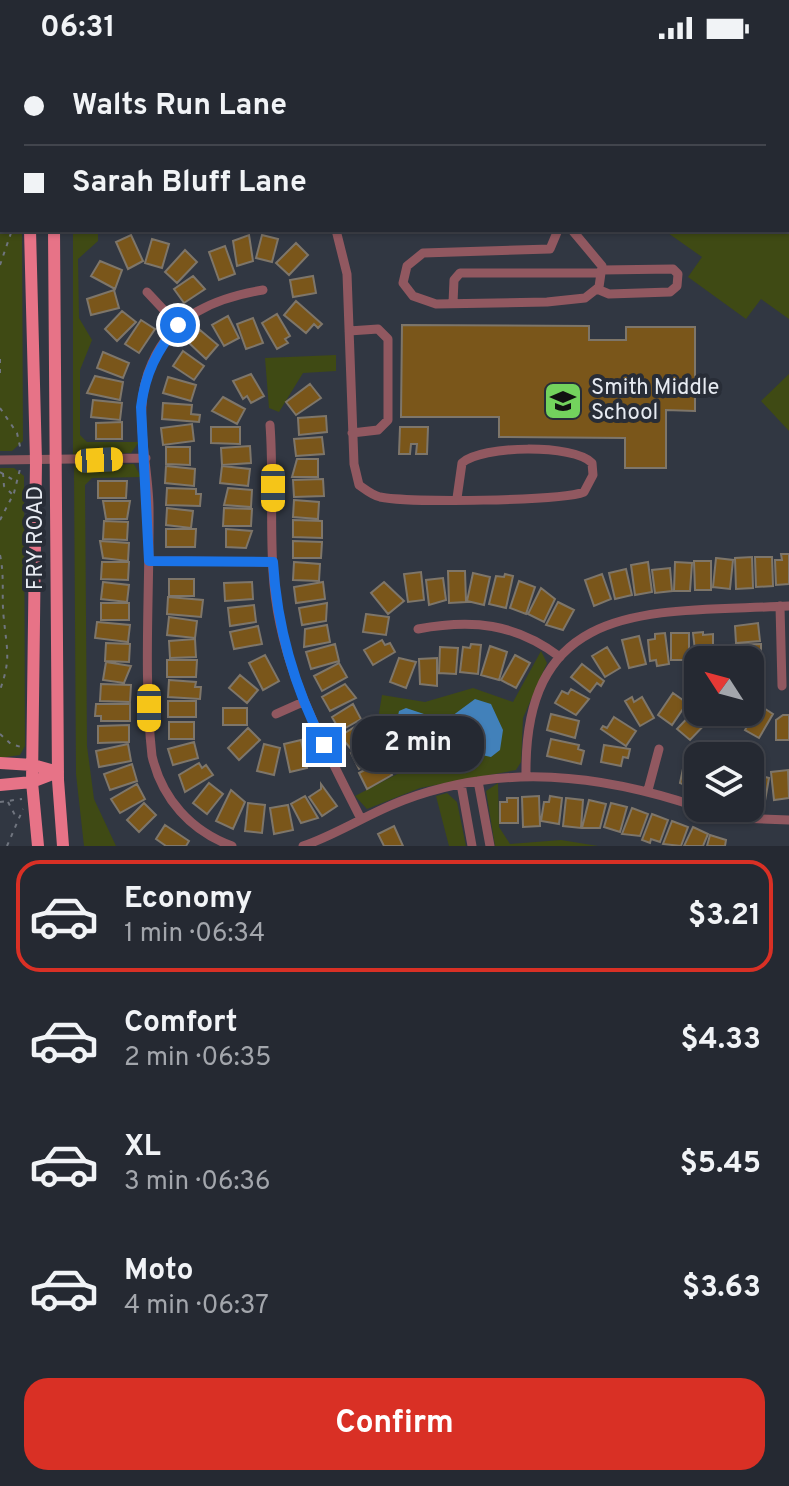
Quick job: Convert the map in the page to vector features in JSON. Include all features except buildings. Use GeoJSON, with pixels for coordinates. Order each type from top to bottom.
{"type":"FeatureCollection","features":[{"type":"Feature","properties":{"kind":"main road","name":"FRY ROAD"},"geometry":{"type":"LineString","coordinates":[[30,232],[28,765],[38,846]]}},
{"type":"Feature","properties":{"kind":"main road","name":"FRY ROAD"},"geometry":{"type":"LineString","coordinates":[[54,232],[58,772],[63,846]]}},
{"type":"Feature","properties":{"kind":"main road"},"geometry":{"type":"LineString","coordinates":[[0,763],[58,772]]}},
{"type":"Feature","properties":{"kind":"main road"},"geometry":{"type":"LineString","coordinates":[[0,785],[32,782],[58,772]]}},
{"type":"Feature","properties":{"kind":"street"},"geometry":{"type":"LineString","coordinates":[[336,232],[347,274],[355,475],[368,492],[390,498],[457,498],[573,496],[584,492],[590,484],[592,463],[574,452],[477,453],[462,463],[457,498]]}},
{"type":"Feature","properties":{"kind":"street"},"geometry":{"type":"LineString","coordinates":[[557,232],[550,249],[423,253],[407,266],[403,283],[413,296],[436,304],[547,302],[585,298],[597,289],[601,271],[573,232]]}},
{"type":"Feature","properties":{"kind":"street"},"geometry":{"type":"LineString","coordinates":[[453,303],[454,280],[460,273],[673,269],[678,274],[677,286],[670,292],[609,294],[597,289]]}},
{"type":"Feature","properties":{"kind":"street"},"geometry":{"type":"LineString","coordinates":[[232,846],[212,843],[175,807],[164,791],[152,756],[144,386],[163,343],[178,325],[221,298],[263,290]]}},
{"type":"Feature","properties":{"kind":"street"},"geometry":{"type":"LineString","coordinates":[[147,292],[178,325]]}},
{"type":"Feature","properties":{"kind":"street"},"geometry":{"type":"LineString","coordinates":[[349,331],[378,329],[388,339],[388,420],[378,430],[352,433]]}},
{"type":"Feature","properties":{"kind":"street"},"geometry":{"type":"LineString","coordinates":[[270,425],[273,562],[281,630],[303,702],[361,819]]}},
{"type":"Feature","properties":{"kind":"street"},"geometry":{"type":"LineString","coordinates":[[0,460],[146,458]]}},
{"type":"Feature","properties":{"kind":"street"},"geometry":{"type":"LineString","coordinates":[[149,561],[273,562]]}},
{"type":"Feature","properties":{"kind":"street"},"geometry":{"type":"LineString","coordinates":[[526,775],[530,712],[541,683],[560,657],[600,626],[624,617],[784,606],[782,686]]}},
{"type":"Feature","properties":{"kind":"street"},"geometry":{"type":"LineString","coordinates":[[418,629],[450,623],[501,626],[544,645],[560,657]]}},
{"type":"Feature","properties":{"kind":"street"},"geometry":{"type":"LineString","coordinates":[[276,714],[303,702]]}},
{"type":"Feature","properties":{"kind":"street"},"geometry":{"type":"LineString","coordinates":[[648,790],[659,749]]}},
{"type":"Feature","properties":{"kind":"street"},"geometry":{"type":"LineString","coordinates":[[303,846],[408,799],[461,784],[526,775],[605,780],[684,803]]}},
{"type":"Feature","properties":{"kind":"street"},"geometry":{"type":"LineString","coordinates":[[478,781],[490,846]]}},
{"type":"Feature","properties":{"kind":"street"},"geometry":{"type":"LineString","coordinates":[[461,784],[472,846]]}},
{"type":"Feature","properties":{"kind":"street"},"geometry":{"type":"LineString","coordinates":[[764,819],[789,820]]}},
{"type":"Feature","properties":{"kind":"path"},"geometry":{"type":"LineString","coordinates":[[0,265],[11,232]]}},
{"type":"Feature","properties":{"kind":"path"},"geometry":{"type":"LineString","coordinates":[[0,359],[0,374]]}},
{"type":"Feature","properties":{"kind":"path"},"geometry":{"type":"LineString","coordinates":[[0,408],[17,433],[29,461],[16,481],[0,520]]}},
{"type":"Feature","properties":{"kind":"path"},"geometry":{"type":"LineString","coordinates":[[1,472],[16,481]]}},
{"type":"Feature","properties":{"kind":"path"},"geometry":{"type":"LineString","coordinates":[[1,472],[4,486],[13,494]]}},
{"type":"Feature","properties":{"kind":"path"},"geometry":{"type":"LineString","coordinates":[[0,555],[6,585],[4,622],[10,652],[0,690]]}},
{"type":"Feature","properties":{"kind":"path"},"geometry":{"type":"LineString","coordinates":[[0,734],[4,740],[22,748],[28,765]]}},
{"type":"Feature","properties":{"kind":"path"},"geometry":{"type":"LineString","coordinates":[[0,744],[4,740]]}},
{"type":"Feature","properties":{"kind":"path"},"geometry":{"type":"LineString","coordinates":[[0,802],[25,798],[7,846]]}},
{"type":"Feature","properties":{"kind":"path"},"geometry":{"type":"LineString","coordinates":[[8,802],[18,820]]}},
{"type":"Feature","properties":{"kind":"green space"},"geometry":{"type":"Polygon","coordinates":[[[0,232],[22,232],[23,441],[12,451],[0,451],[0,232]]]}},
{"type":"Feature","properties":{"kind":"green space"},"geometry":{"type":"Polygon","coordinates":[[[73,232],[98,232],[98,241],[78,259],[79,318],[92,340],[80,370],[80,435],[87,442],[139,442],[131,453],[73,455],[73,232]]]}},
{"type":"Feature","properties":{"kind":"green space"},"geometry":{"type":"Polygon","coordinates":[[[789,232],[789,319],[761,299],[746,319],[688,277],[702,257],[668,233],[789,232]]]}},
{"type":"Feature","properties":{"kind":"green space"},"geometry":{"type":"Polygon","coordinates":[[[336,355],[336,371],[303,373],[279,412],[269,408],[265,358],[336,355]]]}},
{"type":"Feature","properties":{"kind":"green space"},"geometry":{"type":"Polygon","coordinates":[[[789,374],[789,431],[761,401],[789,374]]]}},
{"type":"Feature","properties":{"kind":"green space"},"geometry":{"type":"Polygon","coordinates":[[[134,464],[141,477],[92,478],[85,485],[87,746],[94,799],[116,846],[84,846],[76,774],[74,466],[134,464]]]}},
{"type":"Feature","properties":{"kind":"green space"},"geometry":{"type":"Polygon","coordinates":[[[0,468],[14,468],[24,476],[25,746],[20,755],[0,758],[0,468]]]}},
{"type":"Feature","properties":{"kind":"green space"},"geometry":{"type":"Polygon","coordinates":[[[541,651],[547,663],[523,718],[521,762],[516,770],[420,788],[367,809],[355,796],[405,770],[406,763],[379,713],[382,695],[425,702],[473,688],[513,702],[541,651]]]}},
{"type":"Feature","properties":{"kind":"green space"},"geometry":{"type":"Polygon","coordinates":[[[498,783],[499,827],[510,844],[561,840],[598,846],[495,846],[486,791],[498,783]]]}},
{"type":"Feature","properties":{"kind":"green space"},"geometry":{"type":"Polygon","coordinates":[[[447,793],[457,802],[466,846],[449,846],[436,796],[447,793]]]}},
{"type":"Feature","properties":{"kind":"water"},"geometry":{"type":"Polygon","coordinates":[[[475,699],[491,704],[503,730],[500,750],[491,757],[454,749],[434,762],[425,762],[415,754],[396,725],[399,711],[406,708],[439,719],[452,716],[475,699]]]}},
{"type":"Feature","properties":{"kind":"place","name":"Smith Middle School"},"geometry":{"type":"Point","coordinates":[563,401]}},
{"type":"Feature","properties":{"kind":"route"},"geometry":{"type":"LineString","coordinates":[[178,325],[152,362],[141,407],[149,503],[149,561],[273,562],[276,604],[286,652],[303,702],[324,745]]}}]}
